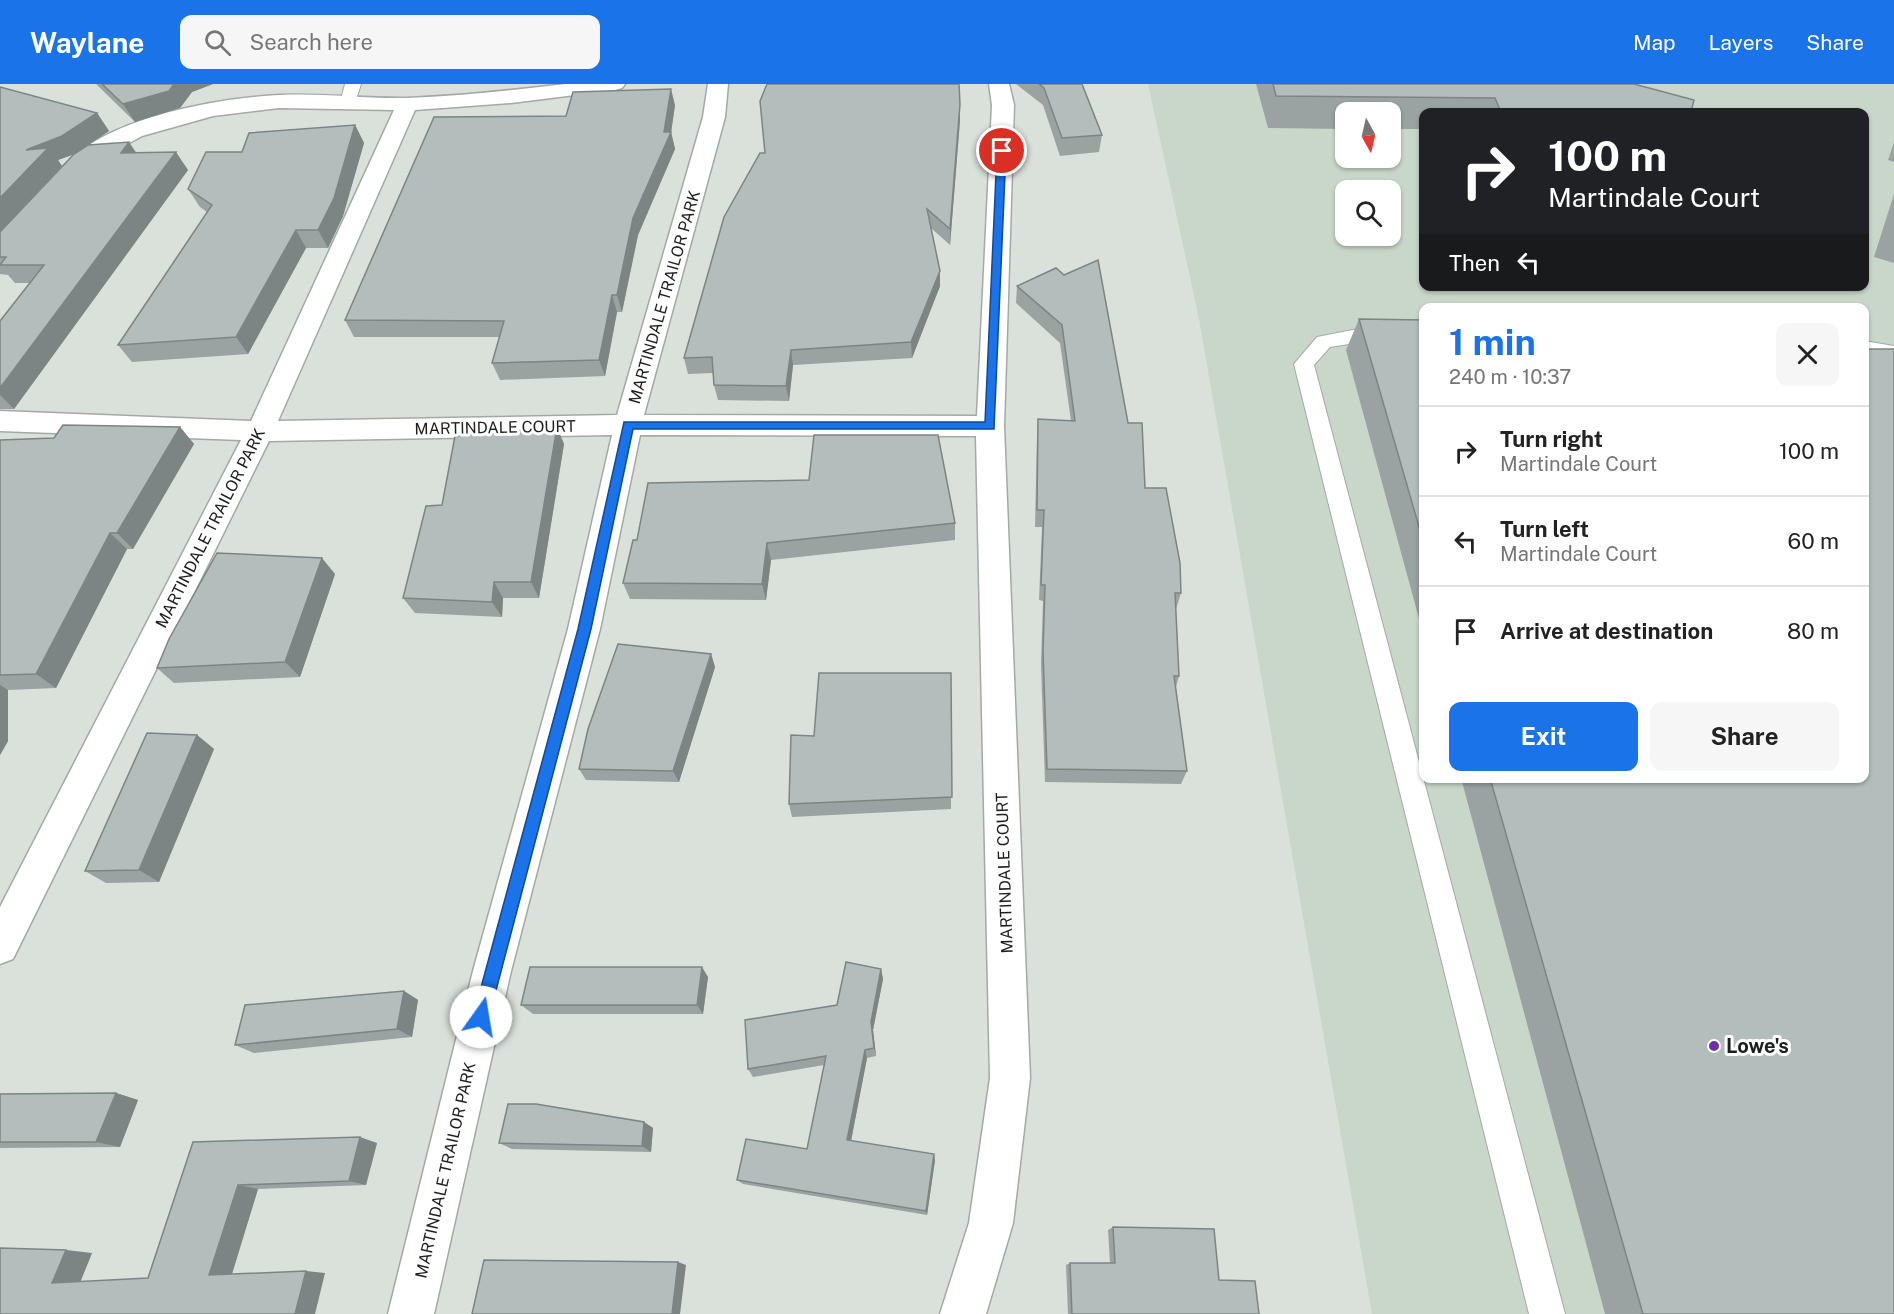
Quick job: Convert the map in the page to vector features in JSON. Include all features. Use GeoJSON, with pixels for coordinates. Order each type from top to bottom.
{"type":"FeatureCollection","features":[{"type":"Feature","properties":{"kind":"street"},"geometry":{"type":"LineString","coordinates":[[58,188],[78,165],[119,137],[193,114],[262,102],[350,94],[407,104],[529,95],[615,84]]}},
{"type":"Feature","properties":{"kind":"street","name":"MARTINDALE TRAILOR PARK"},"geometry":{"type":"LineString","coordinates":[[411,1314],[492,971],[584,629],[628,425],[714,117],[718,84]]}},
{"type":"Feature","properties":{"kind":"street","name":"MARTINDALE COURT"},"geometry":{"type":"LineString","coordinates":[[963,1314],[991,1222],[1010,1077],[990,426],[1003,105],[999,84]]}},
{"type":"Feature","properties":{"kind":"street","name":"MARTINDALE TRAILOR PARK"},"geometry":{"type":"LineString","coordinates":[[0,946],[260,430],[407,104]]}},
{"type":"Feature","properties":{"kind":"street","name":"MARTINDALE COURT"},"geometry":{"type":"LineString","coordinates":[[0,421],[260,430],[628,425],[990,426]]}},
{"type":"Feature","properties":{"kind":"lane"},"geometry":{"type":"LineString","coordinates":[[1419,335],[1368,334],[1324,342],[1304,364],[1547,1314]]}},
{"type":"Feature","properties":{"kind":"lane"},"geometry":{"type":"LineString","coordinates":[[1869,349],[1894,353]]}},
{"type":"Feature","properties":{"kind":"shaded area"},"geometry":{"type":"Polygon","coordinates":[[[1148,84],[1894,84],[1894,1314],[1372,1314],[1199,319],[1148,84]]]}},
{"type":"Feature","properties":{"kind":"building"},"geometry":{"type":"Polygon","coordinates":[[[102,84],[174,84],[169,91],[123,104],[102,84]]]}},
{"type":"Feature","properties":{"kind":"building"},"geometry":{"type":"Polygon","coordinates":[[[767,84],[959,84],[960,104],[950,229],[927,209],[940,271],[911,342],[791,350],[786,386],[714,385],[712,357],[684,358],[724,217],[760,153],[765,153],[760,101],[767,84]]]}},
{"type":"Feature","properties":{"kind":"building"},"geometry":{"type":"Polygon","coordinates":[[[1039,84],[1082,84],[1102,135],[1062,138],[1044,88],[1039,84]]]}},
{"type":"Feature","properties":{"kind":"building"},"geometry":{"type":"Polygon","coordinates":[[[1273,84],[1634,84],[1694,100],[1692,108],[1499,108],[1495,98],[1276,96],[1273,84]]]}},
{"type":"Feature","properties":{"kind":"building"},"geometry":{"type":"Polygon","coordinates":[[[0,87],[97,113],[62,136],[26,150],[48,148],[0,198],[0,87]]]}},
{"type":"Feature","properties":{"kind":"building"},"geometry":{"type":"Polygon","coordinates":[[[671,89],[664,132],[671,132],[633,218],[617,295],[612,295],[599,360],[492,363],[504,321],[345,320],[434,117],[566,116],[573,92],[671,89]]]}},
{"type":"Feature","properties":{"kind":"building"},"geometry":{"type":"Polygon","coordinates":[[[355,125],[334,198],[318,230],[296,230],[236,337],[118,345],[212,205],[188,189],[206,152],[242,152],[249,133],[355,125]]]}},
{"type":"Feature","properties":{"kind":"building"},"geometry":{"type":"Polygon","coordinates":[[[129,142],[121,153],[176,152],[0,388],[0,321],[44,265],[0,265],[6,257],[0,257],[0,232],[74,154],[88,145],[129,142]]]}},
{"type":"Feature","properties":{"kind":"building"},"geometry":{"type":"Polygon","coordinates":[[[1098,260],[1128,423],[1142,423],[1145,488],[1166,488],[1180,563],[1181,593],[1175,593],[1179,676],[1174,676],[1187,771],[1047,769],[1043,651],[1045,585],[1041,585],[1044,510],[1037,510],[1038,419],[1075,421],[1062,325],[1017,286],[1056,268],[1064,275],[1098,260]]]}},
{"type":"Feature","properties":{"kind":"building"},"geometry":{"type":"Polygon","coordinates":[[[1359,319],[1419,320],[1419,527],[1359,319]]]}},
{"type":"Feature","properties":{"kind":"building","name":"Lowe's"},"geometry":{"type":"Polygon","coordinates":[[[1869,349],[1894,349],[1894,1314],[1643,1314],[1491,783],[1869,783],[1869,349]]]}},
{"type":"Feature","properties":{"kind":"building"},"geometry":{"type":"Polygon","coordinates":[[[63,425],[180,427],[117,533],[110,533],[36,674],[0,675],[0,440],[54,438],[63,425]]]}},
{"type":"Feature","properties":{"kind":"building"},"geometry":{"type":"Polygon","coordinates":[[[557,427],[531,582],[494,582],[492,602],[403,598],[426,506],[442,505],[455,436],[557,427]]]}},
{"type":"Feature","properties":{"kind":"building"},"geometry":{"type":"Polygon","coordinates":[[[814,435],[938,435],[955,523],[767,543],[762,584],[623,583],[633,540],[637,540],[648,483],[809,480],[814,435]]]}},
{"type":"Feature","properties":{"kind":"building"},"geometry":{"type":"Polygon","coordinates":[[[217,553],[322,558],[285,662],[157,668],[169,639],[217,553]]]}},
{"type":"Feature","properties":{"kind":"building"},"geometry":{"type":"Polygon","coordinates":[[[618,644],[711,654],[673,771],[579,769],[588,729],[618,644]]]}},
{"type":"Feature","properties":{"kind":"building"},"geometry":{"type":"Polygon","coordinates":[[[819,673],[951,673],[952,797],[789,804],[791,735],[814,736],[819,673]]]}},
{"type":"Feature","properties":{"kind":"building"},"geometry":{"type":"Polygon","coordinates":[[[147,733],[197,735],[139,870],[85,871],[147,733]]]}},
{"type":"Feature","properties":{"kind":"building"},"geometry":{"type":"Polygon","coordinates":[[[846,962],[881,969],[871,1022],[874,1048],[865,1050],[847,1140],[934,1154],[926,1211],[737,1180],[746,1139],[807,1149],[826,1056],[748,1069],[745,1020],[837,1005],[846,962]]]}},
{"type":"Feature","properties":{"kind":"building"},"geometry":{"type":"Polygon","coordinates":[[[530,967],[702,967],[697,1005],[521,1005],[530,967]]]}},
{"type":"Feature","properties":{"kind":"building"},"geometry":{"type":"Polygon","coordinates":[[[404,991],[397,1029],[235,1045],[245,1005],[404,991]]]}},
{"type":"Feature","properties":{"kind":"building"},"geometry":{"type":"Polygon","coordinates":[[[116,1093],[96,1142],[0,1142],[0,1094],[116,1093]]]}},
{"type":"Feature","properties":{"kind":"building"},"geometry":{"type":"Polygon","coordinates":[[[508,1104],[536,1104],[644,1122],[642,1146],[499,1143],[508,1104]]]}},
{"type":"Feature","properties":{"kind":"building"},"geometry":{"type":"Polygon","coordinates":[[[360,1137],[349,1181],[238,1185],[209,1275],[306,1271],[295,1314],[0,1314],[0,1248],[66,1250],[52,1283],[148,1278],[193,1142],[360,1137]]]}},
{"type":"Feature","properties":{"kind":"building"},"geometry":{"type":"Polygon","coordinates":[[[1113,1227],[1214,1229],[1219,1280],[1255,1281],[1259,1314],[1072,1314],[1070,1263],[1115,1263],[1113,1227]]]}},
{"type":"Feature","properties":{"kind":"building"},"geometry":{"type":"Polygon","coordinates":[[[484,1260],[678,1262],[672,1314],[472,1314],[484,1260]]]}},
{"type":"Feature","properties":{"kind":"place","name":"Lowe's"},"geometry":{"type":"Point","coordinates":[1714,1046]}},
{"type":"Feature","properties":{"kind":"route"},"geometry":{"type":"LineString","coordinates":[[481,1017],[584,629],[628,425],[990,426],[1002,151]]}}]}
